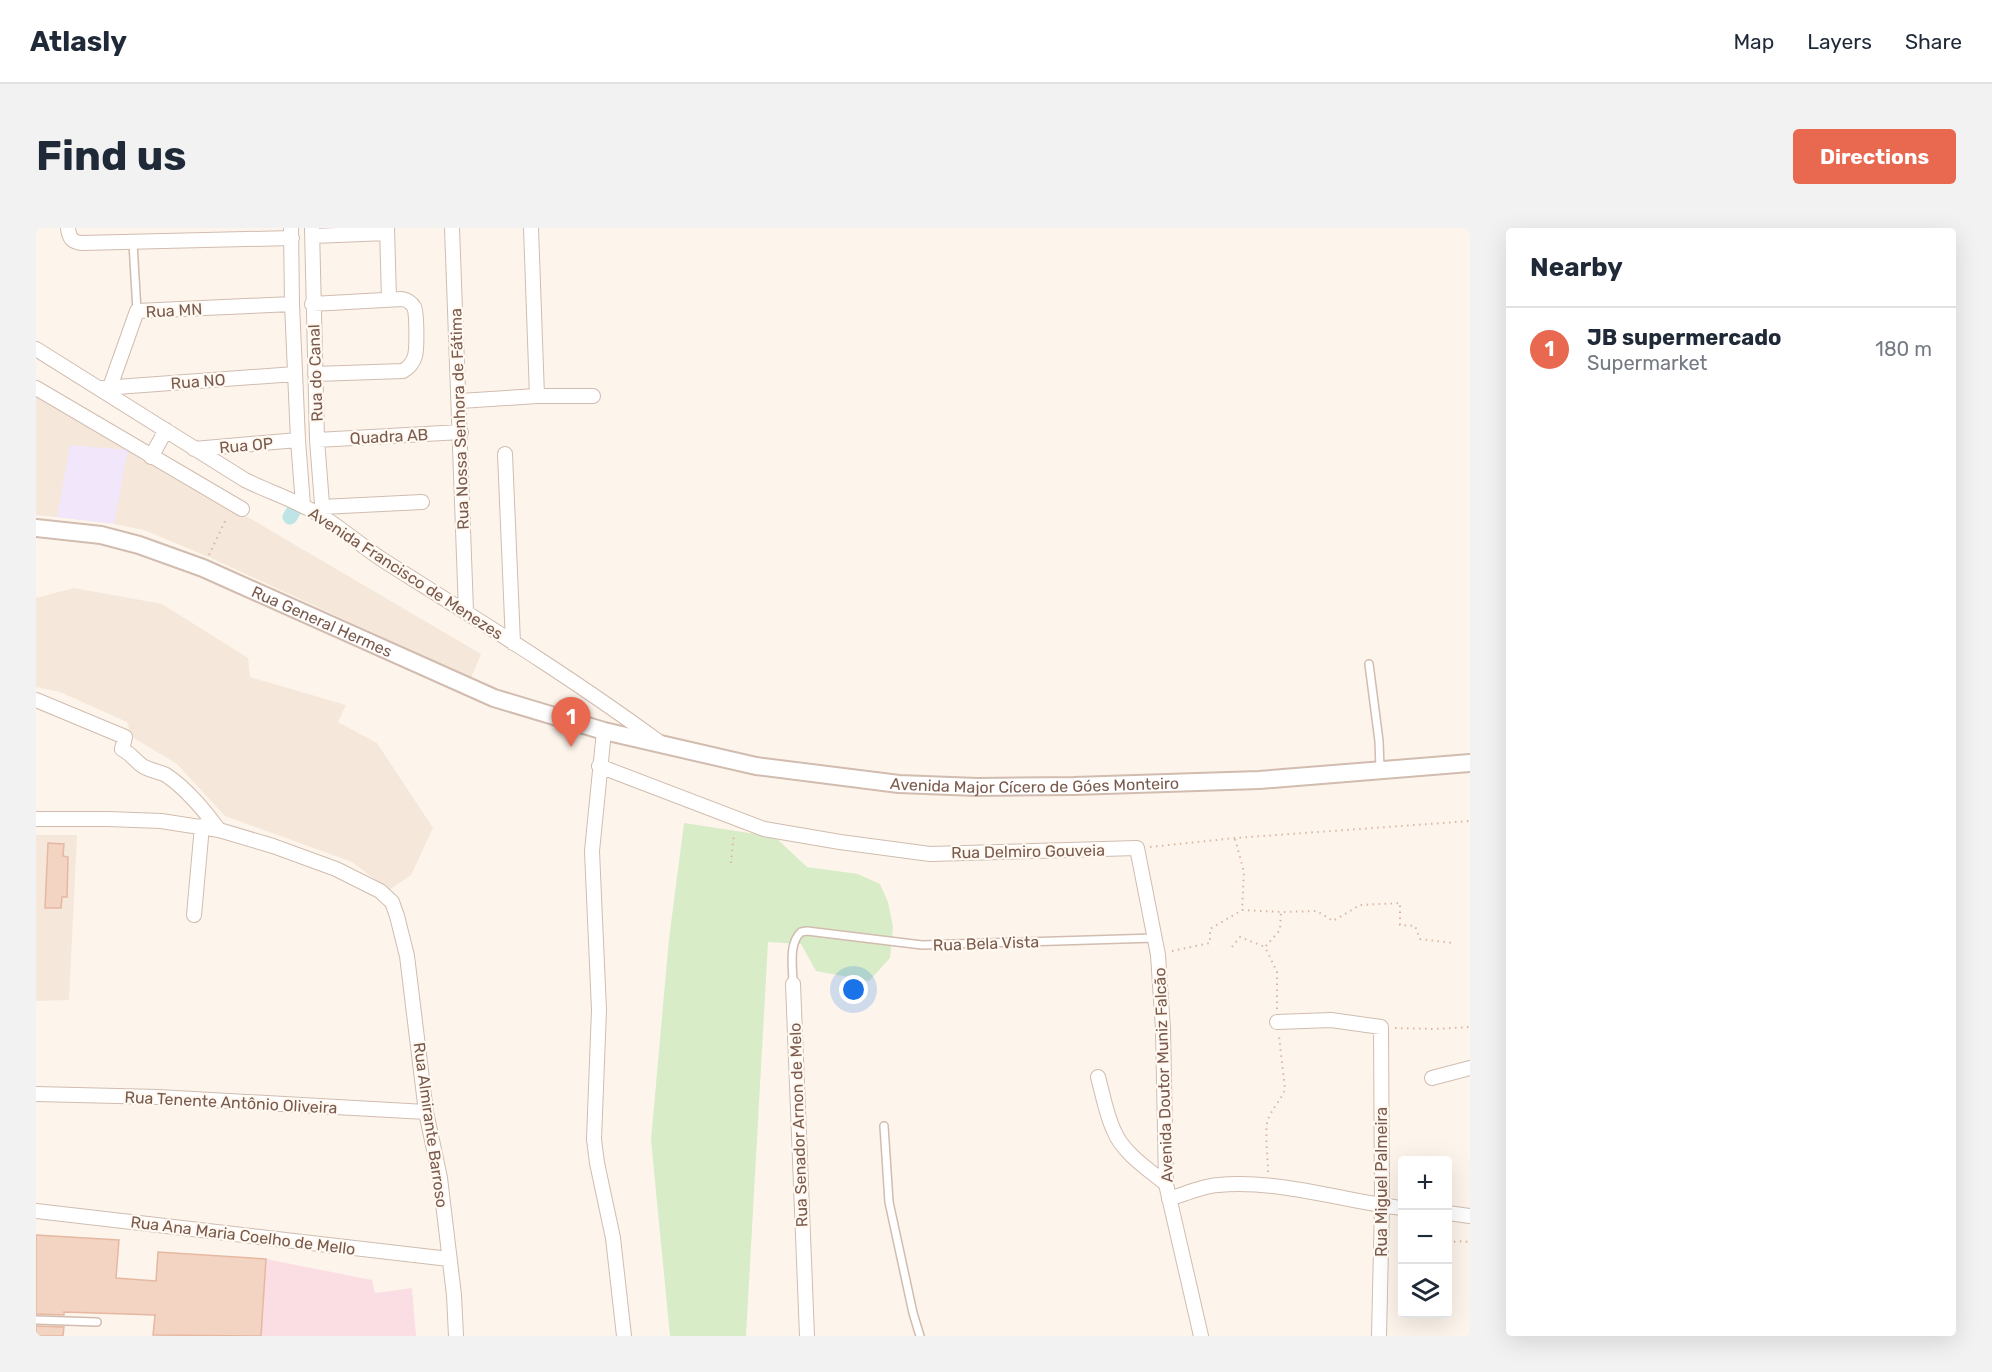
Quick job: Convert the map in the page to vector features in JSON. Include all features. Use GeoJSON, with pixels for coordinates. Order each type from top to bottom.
{"type":"FeatureCollection","features":[{"type":"Feature","properties":{"kind":"street"},"geometry":{"type":"LineString","coordinates":[[68,228],[71,239],[75,242],[97,243],[133,243],[292,233]]}},
{"type":"Feature","properties":{"kind":"street","name":"Rua Nossa Senhora de Fátima"},"geometry":{"type":"LineString","coordinates":[[452,228],[466,611]]}},
{"type":"Feature","properties":{"kind":"street"},"geometry":{"type":"LineString","coordinates":[[531,228],[537,396]]}},
{"type":"Feature","properties":{"kind":"street"},"geometry":{"type":"LineString","coordinates":[[312,232],[387,231],[389,299]]}},
{"type":"Feature","properties":{"kind":"street","name":"Rua do Canal"},"geometry":{"type":"LineString","coordinates":[[312,232],[317,440],[323,512]]}},
{"type":"Feature","properties":{"kind":"street","name":"Rua do Canal"},"geometry":{"type":"LineString","coordinates":[[292,233],[291,304],[303,505]]}},
{"type":"Feature","properties":{"kind":"street"},"geometry":{"type":"LineString","coordinates":[[312,304],[406,300],[415,308],[416,314],[416,352],[412,363],[403,370],[315,374]]}},
{"type":"Feature","properties":{"kind":"street","name":"Rua MN"},"geometry":{"type":"LineString","coordinates":[[105,387],[137,311],[291,304]]}},
{"type":"Feature","properties":{"kind":"street","name":"Avenida Francisco de Menezes"},"geometry":{"type":"LineString","coordinates":[[36,349],[105,387],[194,449],[266,491],[323,512],[383,560],[466,611],[661,743]]}},
{"type":"Feature","properties":{"kind":"street","name":"Rua NO"},"geometry":{"type":"LineString","coordinates":[[105,387],[295,374]]}},
{"type":"Feature","properties":{"kind":"street"},"geometry":{"type":"LineString","coordinates":[[36,388],[238,506]]}},
{"type":"Feature","properties":{"kind":"street"},"geometry":{"type":"LineString","coordinates":[[460,400],[593,396]]}},
{"type":"Feature","properties":{"kind":"street"},"geometry":{"type":"LineString","coordinates":[[151,457],[166,430]]}},
{"type":"Feature","properties":{"kind":"street","name":"Quadra AB"},"geometry":{"type":"LineString","coordinates":[[317,440],[461,432]]}},
{"type":"Feature","properties":{"kind":"street","name":"Rua OP"},"geometry":{"type":"LineString","coordinates":[[194,449],[298,440]]}},
{"type":"Feature","properties":{"kind":"street"},"geometry":{"type":"LineString","coordinates":[[505,454],[513,643]]}},
{"type":"Feature","properties":{"kind":"street"},"geometry":{"type":"LineString","coordinates":[[323,512],[422,502]]}},
{"type":"Feature","properties":{"kind":"street","name":"Rua General Hermes"},"geometry":{"type":"LineString","coordinates":[[36,528],[101,535],[139,545],[203,567],[494,698],[609,732]]}},
{"type":"Feature","properties":{"kind":"street"},"geometry":{"type":"LineString","coordinates":[[36,700],[125,737],[122,749],[133,755],[140,765],[172,780],[199,804],[219,830]]}},
{"type":"Feature","properties":{"kind":"street"},"geometry":{"type":"LineString","coordinates":[[618,712],[609,732],[599,766],[592,865],[599,1010],[594,1139],[613,1238],[624,1336]]}},
{"type":"Feature","properties":{"kind":"street","name":"Avenida Major Cícero de Góes Monteiro"},"geometry":{"type":"LineString","coordinates":[[609,732],[756,766],[899,784],[944,786],[1085,786],[1259,780],[1470,763]]}},
{"type":"Feature","properties":{"kind":"street","name":"Rua Delmiro Gouveia"},"geometry":{"type":"LineString","coordinates":[[599,766],[764,829],[840,842],[930,854],[1137,848]]}},
{"type":"Feature","properties":{"kind":"street"},"geometry":{"type":"LineString","coordinates":[[36,819],[108,819],[202,826],[219,830]]}},
{"type":"Feature","properties":{"kind":"street"},"geometry":{"type":"LineString","coordinates":[[194,915],[202,826]]}},
{"type":"Feature","properties":{"kind":"street","name":"Rua Almirante Barroso"},"geometry":{"type":"LineString","coordinates":[[219,830],[273,846],[336,869],[380,891],[392,902],[408,967],[426,1112],[440,1178],[454,1295],[456,1336]]}},
{"type":"Feature","properties":{"kind":"street","name":"Avenida Doutor Muniz Falcão"},"geometry":{"type":"LineString","coordinates":[[1137,848],[1158,955],[1163,1029],[1166,1184],[1201,1336]]}},
{"type":"Feature","properties":{"kind":"street","name":"Rua Senador Arnon de Melo"},"geometry":{"type":"LineString","coordinates":[[793,984],[807,1336]]}},
{"type":"Feature","properties":{"kind":"street"},"geometry":{"type":"LineString","coordinates":[[1277,1022],[1331,1020],[1381,1027]]}},
{"type":"Feature","properties":{"kind":"street","name":"Rua Miguel Palmeira"},"geometry":{"type":"LineString","coordinates":[[1378,1336],[1382,1206],[1381,1027]]}},
{"type":"Feature","properties":{"kind":"street"},"geometry":{"type":"LineString","coordinates":[[1432,1078],[1470,1068]]}},
{"type":"Feature","properties":{"kind":"street"},"geometry":{"type":"LineString","coordinates":[[1098,1077],[1113,1131],[1118,1140],[1137,1160],[1166,1184]]}},
{"type":"Feature","properties":{"kind":"street","name":"Rua Tenente Antônio Oliveira"},"geometry":{"type":"LineString","coordinates":[[36,1094],[158,1097],[426,1112]]}},
{"type":"Feature","properties":{"kind":"street"},"geometry":{"type":"LineString","coordinates":[[1169,1198],[1216,1185],[1268,1185],[1398,1208]]}},
{"type":"Feature","properties":{"kind":"street","name":"Rua Ana Maria Coelho de Mello"},"geometry":{"type":"LineString","coordinates":[[36,1210],[449,1259]]}},
{"type":"Feature","properties":{"kind":"street"},"geometry":{"type":"LineString","coordinates":[[1452,1214],[1470,1216]]}},
{"type":"Feature","properties":{"kind":"lane"},"geometry":{"type":"LineString","coordinates":[[133,243],[137,311]]}},
{"type":"Feature","properties":{"kind":"lane"},"geometry":{"type":"LineString","coordinates":[[1369,664],[1379,741],[1380,772]]}},
{"type":"Feature","properties":{"kind":"lane","name":"Rua Senador Arnon de Melo"},"geometry":{"type":"LineString","coordinates":[[793,984],[795,940],[801,932],[817,932]]}},
{"type":"Feature","properties":{"kind":"lane","name":"Rua Bela Vista"},"geometry":{"type":"LineString","coordinates":[[817,932],[922,945],[1155,938]]}},
{"type":"Feature","properties":{"kind":"lane"},"geometry":{"type":"LineString","coordinates":[[884,1126],[889,1202],[920,1336]]}},
{"type":"Feature","properties":{"kind":"lane"},"geometry":{"type":"LineString","coordinates":[[36,1320],[96,1322]]}},
{"type":"Feature","properties":{"kind":"path"},"geometry":{"type":"LineString","coordinates":[[203,567],[238,506]]}},
{"type":"Feature","properties":{"kind":"path"},"geometry":{"type":"LineString","coordinates":[[731,863],[736,818]]}},
{"type":"Feature","properties":{"kind":"path"},"geometry":{"type":"LineString","coordinates":[[1137,848],[1235,838],[1470,821]]}},
{"type":"Feature","properties":{"kind":"path"},"geometry":{"type":"LineString","coordinates":[[1235,838],[1244,872],[1242,910]]}},
{"type":"Feature","properties":{"kind":"path"},"geometry":{"type":"LineString","coordinates":[[1158,955],[1210,943],[1210,928],[1242,910],[1317,911],[1333,921],[1360,905],[1400,903],[1400,926],[1415,926],[1420,939],[1453,943]]}},
{"type":"Feature","properties":{"kind":"path"},"geometry":{"type":"LineString","coordinates":[[1265,947],[1280,930],[1281,912]]}},
{"type":"Feature","properties":{"kind":"path"},"geometry":{"type":"LineString","coordinates":[[1232,947],[1240,938],[1265,947],[1277,972],[1277,1022],[1285,1089],[1267,1123],[1268,1185]]}},
{"type":"Feature","properties":{"kind":"path"},"geometry":{"type":"LineString","coordinates":[[1381,1027],[1434,1029],[1470,1027]]}},
{"type":"Feature","properties":{"kind":"path"},"geometry":{"type":"LineString","coordinates":[[1452,1242],[1458,1240],[1470,1242]]}},
{"type":"Feature","properties":{"kind":"shaded area"},"geometry":{"type":"Polygon","coordinates":[[[36,393],[481,654],[471,678],[211,558],[144,530],[104,522],[36,515],[36,393]]]}},
{"type":"Feature","properties":{"kind":"shaded area"},"geometry":{"type":"Polygon","coordinates":[[[70,445],[128,450],[114,524],[57,517],[70,445]]]}},
{"type":"Feature","properties":{"kind":"shaded area"},"geometry":{"type":"Polygon","coordinates":[[[74,588],[162,604],[248,658],[250,677],[346,705],[338,722],[377,743],[433,828],[411,875],[389,890],[352,862],[225,816],[177,764],[132,737],[127,722],[60,692],[36,687],[36,598],[74,588]]]}},
{"type":"Feature","properties":{"kind":"shaded area"},"geometry":{"type":"Polygon","coordinates":[[[36,835],[77,835],[69,1000],[36,1001],[36,835]]]}},
{"type":"Feature","properties":{"kind":"shaded area"},"geometry":{"type":"Polygon","coordinates":[[[266,1259],[372,1280],[375,1293],[412,1288],[416,1336],[261,1336],[266,1259]]]}},
{"type":"Feature","properties":{"kind":"green space"},"geometry":{"type":"Polygon","coordinates":[[[684,823],[775,837],[807,867],[858,874],[880,884],[888,902],[893,927],[890,958],[869,981],[816,971],[801,944],[768,942],[746,1336],[670,1336],[651,1140],[669,939],[684,823]]]}},
{"type":"Feature","properties":{"kind":"building"},"geometry":{"type":"Polygon","coordinates":[[[48,843],[64,844],[63,856],[68,857],[67,897],[62,897],[61,908],[45,908],[48,843]]]}},
{"type":"Feature","properties":{"kind":"building"},"geometry":{"type":"Polygon","coordinates":[[[36,1235],[119,1240],[116,1278],[156,1281],[158,1252],[266,1259],[261,1336],[153,1335],[155,1315],[64,1312],[64,1315],[36,1314],[36,1235]]]}},
{"type":"Feature","properties":{"kind":"building"},"geometry":{"type":"Polygon","coordinates":[[[36,1326],[64,1327],[63,1336],[36,1336],[36,1326]]]}},
{"type":"Feature","properties":{"kind":"waterway"},"geometry":{"type":"LineString","coordinates":[[290,517],[296,507]]}},
{"type":"Feature","properties":{"kind":"place","name":"JB supermercado"},"geometry":{"type":"Point","coordinates":[571,747]}}]}
